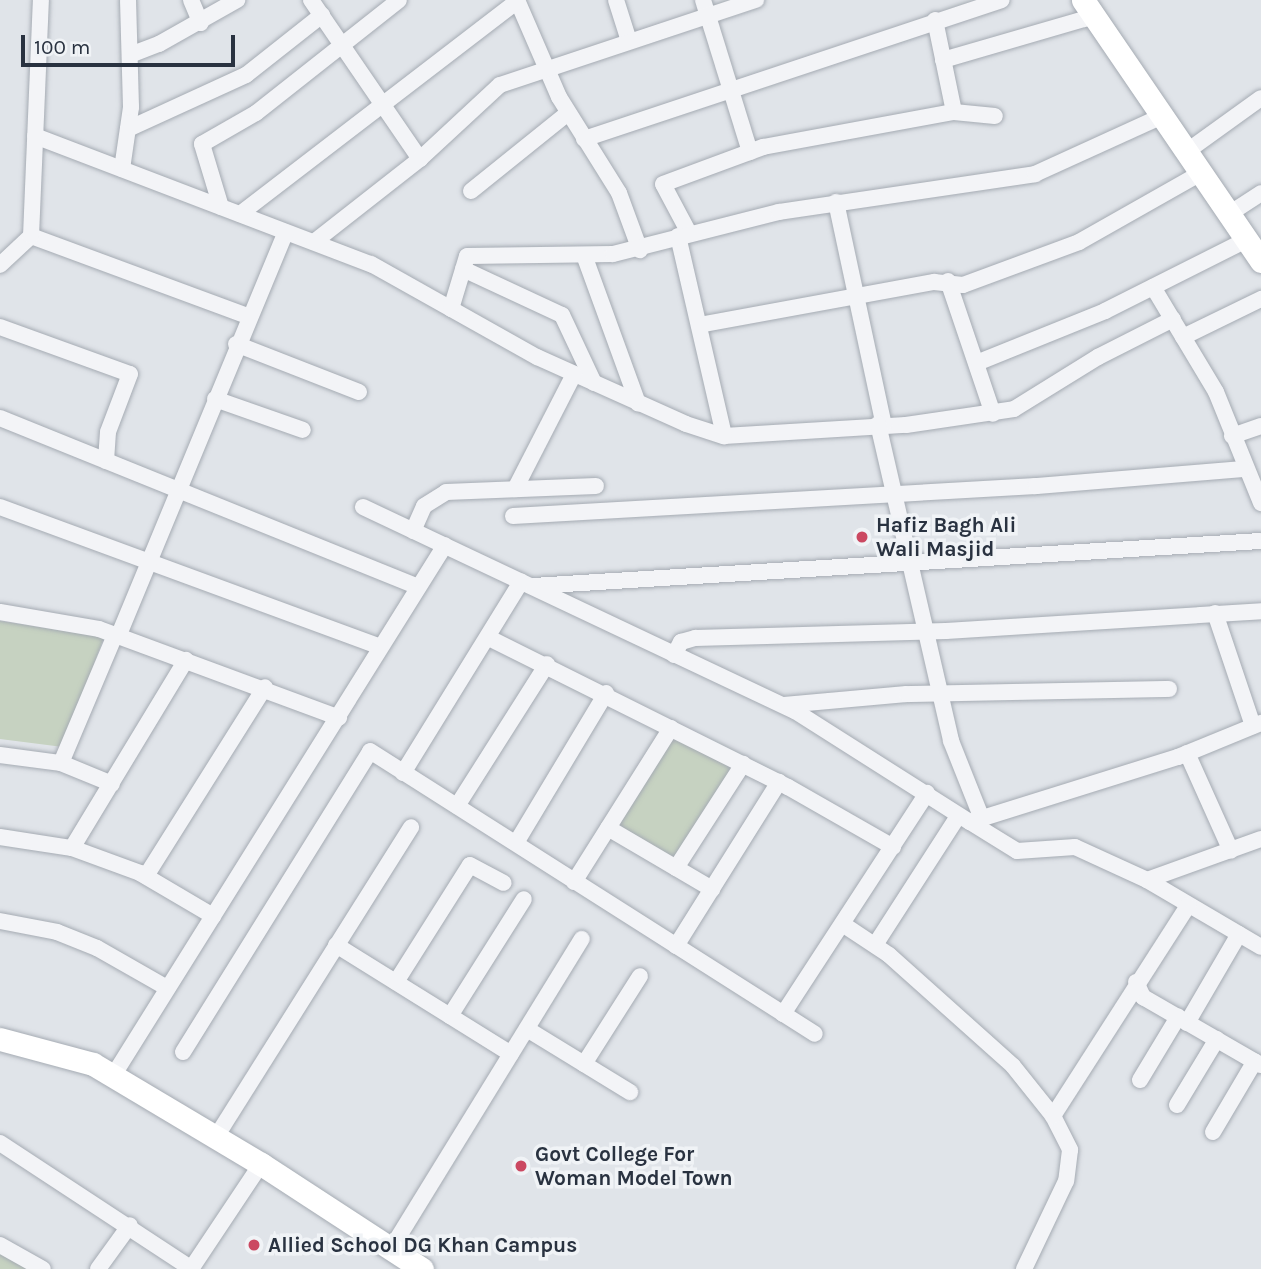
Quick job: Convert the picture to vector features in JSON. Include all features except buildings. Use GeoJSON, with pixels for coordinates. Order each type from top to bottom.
{"type":"FeatureCollection","features":[{"type":"Feature","properties":{"kind":"street"},"geometry":{"type":"LineString","coordinates":[[0,265],[31,236],[41,0]]}},
{"type":"Feature","properties":{"kind":"street"},"geometry":{"type":"LineString","coordinates":[[122,169],[128,129],[128,0]]}},
{"type":"Feature","properties":{"kind":"street"},"geometry":{"type":"LineString","coordinates":[[191,0],[201,23]]}},
{"type":"Feature","properties":{"kind":"street"},"geometry":{"type":"LineString","coordinates":[[130,55],[201,23],[237,0]]}},
{"type":"Feature","properties":{"kind":"street"},"geometry":{"type":"LineString","coordinates":[[311,0],[420,159]]}},
{"type":"Feature","properties":{"kind":"street"},"geometry":{"type":"LineString","coordinates":[[221,207],[202,144],[256,113],[399,0]]}},
{"type":"Feature","properties":{"kind":"street"},"geometry":{"type":"LineString","coordinates":[[616,0],[629,41]]}},
{"type":"Feature","properties":{"kind":"street"},"geometry":{"type":"LineString","coordinates":[[314,242],[420,159],[484,96],[525,73],[629,41],[705,8],[756,0]]}},
{"type":"Feature","properties":{"kind":"street"},"geometry":{"type":"LineString","coordinates":[[584,139],[1001,0]]}},
{"type":"Feature","properties":{"kind":"street"},"geometry":{"type":"LineString","coordinates":[[240,214],[517,1],[568,113],[619,194],[639,250]]}},
{"type":"Feature","properties":{"kind":"street"},"geometry":{"type":"LineString","coordinates":[[705,8],[750,152]]}},
{"type":"Feature","properties":{"kind":"street"},"geometry":{"type":"LineString","coordinates":[[943,60],[1088,8],[1261,261]]}},
{"type":"Feature","properties":{"kind":"street"},"geometry":{"type":"LineString","coordinates":[[128,129],[246,75],[322,15]]}},
{"type":"Feature","properties":{"kind":"street"},"geometry":{"type":"LineString","coordinates":[[935,20],[954,112]]}},
{"type":"Feature","properties":{"kind":"street"},"geometry":{"type":"LineString","coordinates":[[1186,152],[1261,98]]}},
{"type":"Feature","properties":{"kind":"street"},"geometry":{"type":"LineString","coordinates":[[724,436],[699,325],[684,235],[663,184],[750,152],[954,112],[995,117]]}},
{"type":"Feature","properties":{"kind":"street"},"geometry":{"type":"LineString","coordinates":[[471,191],[568,113]]}},
{"type":"Feature","properties":{"kind":"street"},"geometry":{"type":"LineString","coordinates":[[451,309],[467,256],[584,255],[639,250],[684,235],[836,202],[1035,174],[1162,117]]}},
{"type":"Feature","properties":{"kind":"street"},"geometry":{"type":"LineString","coordinates":[[35,136],[371,264],[574,374],[638,403],[724,436],[881,425],[993,414],[1014,409],[1098,357],[1173,319]]}},
{"type":"Feature","properties":{"kind":"street"},"geometry":{"type":"LineString","coordinates":[[699,325],[948,281],[963,285],[1079,242],[1201,173]]}},
{"type":"Feature","properties":{"kind":"street"},"geometry":{"type":"LineString","coordinates":[[1229,214],[1261,193]]}},
{"type":"Feature","properties":{"kind":"street"},"geometry":{"type":"LineString","coordinates":[[836,202],[858,298],[891,494],[970,820]]}},
{"type":"Feature","properties":{"kind":"street"},"geometry":{"type":"LineString","coordinates":[[61,763],[149,562],[247,316],[286,232]]}},
{"type":"Feature","properties":{"kind":"street"},"geometry":{"type":"LineString","coordinates":[[31,236],[247,316]]}},
{"type":"Feature","properties":{"kind":"street"},"geometry":{"type":"LineString","coordinates":[[979,362],[1153,288],[1246,240]]}},
{"type":"Feature","properties":{"kind":"street"},"geometry":{"type":"LineString","coordinates":[[584,255],[638,403]]}},
{"type":"Feature","properties":{"kind":"street"},"geometry":{"type":"LineString","coordinates":[[463,269],[562,315],[594,383]]}},
{"type":"Feature","properties":{"kind":"street"},"geometry":{"type":"LineString","coordinates":[[948,281],[979,362],[993,414]]}},
{"type":"Feature","properties":{"kind":"street"},"geometry":{"type":"LineString","coordinates":[[1153,288],[1216,392],[1244,469],[1261,503]]}},
{"type":"Feature","properties":{"kind":"street"},"geometry":{"type":"LineString","coordinates":[[1184,337],[1261,299]]}},
{"type":"Feature","properties":{"kind":"street"},"geometry":{"type":"LineString","coordinates":[[0,327],[130,374],[108,432],[106,461]]}},
{"type":"Feature","properties":{"kind":"street"},"geometry":{"type":"LineString","coordinates":[[236,344],[359,393]]}},
{"type":"Feature","properties":{"kind":"street"},"geometry":{"type":"LineString","coordinates":[[515,489],[574,374]]}},
{"type":"Feature","properties":{"kind":"street"},"geometry":{"type":"LineString","coordinates":[[215,399],[303,430]]}},
{"type":"Feature","properties":{"kind":"street"},"geometry":{"type":"LineString","coordinates":[[0,418],[418,587]]}},
{"type":"Feature","properties":{"kind":"street"},"geometry":{"type":"LineString","coordinates":[[1232,436],[1261,426]]}},
{"type":"Feature","properties":{"kind":"street"},"geometry":{"type":"LineString","coordinates":[[513,516],[605,514],[1244,469]]}},
{"type":"Feature","properties":{"kind":"street"},"geometry":{"type":"LineString","coordinates":[[413,531],[424,506],[436,495],[596,486]]}},
{"type":"Feature","properties":{"kind":"street"},"geometry":{"type":"LineString","coordinates":[[0,507],[380,647]]}},
{"type":"Feature","properties":{"kind":"street"},"geometry":{"type":"LineString","coordinates":[[363,508],[781,705],[1017,851],[1075,847],[1147,880],[1188,906],[1258,942]]}},
{"type":"Feature","properties":{"kind":"street"},"geometry":{"type":"LineString","coordinates":[[526,584],[908,564],[1261,541]]}},
{"type":"Feature","properties":{"kind":"street"},"geometry":{"type":"LineString","coordinates":[[113,1076],[445,545]]}},
{"type":"Feature","properties":{"kind":"street"},"geometry":{"type":"LineString","coordinates":[[404,773],[526,584]]}},
{"type":"Feature","properties":{"kind":"street"},"geometry":{"type":"LineString","coordinates":[[674,655],[681,642],[695,638],[924,631],[1261,611]]}},
{"type":"Feature","properties":{"kind":"street"},"geometry":{"type":"LineString","coordinates":[[0,612],[117,636],[265,687],[339,718]]}},
{"type":"Feature","properties":{"kind":"street"},"geometry":{"type":"LineString","coordinates":[[875,945],[970,820],[1187,753],[1257,724],[1215,613]]}},
{"type":"Feature","properties":{"kind":"street"},"geometry":{"type":"LineString","coordinates":[[489,638],[606,693],[779,782],[893,847]]}},
{"type":"Feature","properties":{"kind":"street"},"geometry":{"type":"LineString","coordinates":[[72,848],[186,660]]}},
{"type":"Feature","properties":{"kind":"street"},"geometry":{"type":"LineString","coordinates":[[457,806],[547,664]]}},
{"type":"Feature","properties":{"kind":"street"},"geometry":{"type":"LineString","coordinates":[[146,876],[265,687]]}},
{"type":"Feature","properties":{"kind":"street"},"geometry":{"type":"LineString","coordinates":[[781,705],[939,693],[1169,689]]}},
{"type":"Feature","properties":{"kind":"street"},"geometry":{"type":"LineString","coordinates":[[516,843],[606,693]]}},
{"type":"Feature","properties":{"kind":"street"},"geometry":{"type":"LineString","coordinates":[[573,882],[671,728]]}},
{"type":"Feature","properties":{"kind":"street"},"geometry":{"type":"LineString","coordinates":[[183,1052],[370,751],[815,1034]]}},
{"type":"Feature","properties":{"kind":"street"},"geometry":{"type":"LineString","coordinates":[[1187,753],[1231,851]]}},
{"type":"Feature","properties":{"kind":"street"},"geometry":{"type":"LineString","coordinates":[[0,755],[61,763],[112,784]]}},
{"type":"Feature","properties":{"kind":"street"},"geometry":{"type":"LineString","coordinates":[[676,868],[743,764]]}},
{"type":"Feature","properties":{"kind":"street"},"geometry":{"type":"LineString","coordinates":[[677,946],[779,782]]}},
{"type":"Feature","properties":{"kind":"street"},"geometry":{"type":"LineString","coordinates":[[783,1014],[844,925],[927,793]]}},
{"type":"Feature","properties":{"kind":"street"},"geometry":{"type":"LineString","coordinates":[[216,1137],[411,827]]}},
{"type":"Feature","properties":{"kind":"street"},"geometry":{"type":"LineString","coordinates":[[608,828],[712,889]]}},
{"type":"Feature","properties":{"kind":"street"},"geometry":{"type":"LineString","coordinates":[[0,837],[72,848],[146,876],[213,916]]}},
{"type":"Feature","properties":{"kind":"street"},"geometry":{"type":"LineString","coordinates":[[1147,880],[1261,839]]}},
{"type":"Feature","properties":{"kind":"street"},"geometry":{"type":"LineString","coordinates":[[396,982],[470,865],[503,883]]}},
{"type":"Feature","properties":{"kind":"street"},"geometry":{"type":"LineString","coordinates":[[450,1016],[524,899]]}},
{"type":"Feature","properties":{"kind":"street"},"geometry":{"type":"LineString","coordinates":[[1053,1116],[1136,982],[1188,906]]}},
{"type":"Feature","properties":{"kind":"street"},"geometry":{"type":"LineString","coordinates":[[0,921],[57,932],[87,944],[167,988]]}},
{"type":"Feature","properties":{"kind":"street"},"geometry":{"type":"LineString","coordinates":[[844,925],[875,945],[1013,1066],[1053,1116],[1070,1150],[1066,1181],[1024,1269]]}},
{"type":"Feature","properties":{"kind":"street"},"geometry":{"type":"LineString","coordinates":[[1140,1080],[1239,934]]}},
{"type":"Feature","properties":{"kind":"street"},"geometry":{"type":"LineString","coordinates":[[391,1249],[582,939]]}},
{"type":"Feature","properties":{"kind":"street"},"geometry":{"type":"LineString","coordinates":[[336,945],[511,1054]]}},
{"type":"Feature","properties":{"kind":"street"},"geometry":{"type":"LineString","coordinates":[[584,1064],[640,976]]}},
{"type":"Feature","properties":{"kind":"street"},"geometry":{"type":"LineString","coordinates":[[1136,982],[1143,997],[1258,1063],[1213,1132]]}},
{"type":"Feature","properties":{"kind":"street"},"geometry":{"type":"LineString","coordinates":[[527,1029],[630,1093]]}},
{"type":"Feature","properties":{"kind":"street"},"geometry":{"type":"LineString","coordinates":[[0,1039],[93,1064],[261,1164],[422,1269]]}},
{"type":"Feature","properties":{"kind":"street"},"geometry":{"type":"LineString","coordinates":[[1177,1105],[1217,1040]]}},
{"type":"Feature","properties":{"kind":"street"},"geometry":{"type":"LineString","coordinates":[[0,1143],[130,1225],[192,1269],[261,1164]]}},
{"type":"Feature","properties":{"kind":"street"},"geometry":{"type":"LineString","coordinates":[[98,1269],[130,1225]]}},
{"type":"Feature","properties":{"kind":"street"},"geometry":{"type":"LineString","coordinates":[[0,1245],[43,1269]]}},
{"type":"Feature","properties":{"kind":"green space"},"geometry":{"type":"Polygon","coordinates":[[[0,621],[104,637],[63,747],[0,739],[0,621]]]}},
{"type":"Feature","properties":{"kind":"green space"},"geometry":{"type":"Polygon","coordinates":[[[673,735],[734,768],[674,861],[618,826],[673,735]]]}},
{"type":"Feature","properties":{"kind":"green space"},"geometry":{"type":"Polygon","coordinates":[[[0,1251],[31,1269],[0,1269],[0,1251]]]}},
{"type":"Feature","properties":{"kind":"place","name":"Hafiz Bagh Ali Wali Masjid"},"geometry":{"type":"Point","coordinates":[862,537]}},
{"type":"Feature","properties":{"kind":"place","name":"Govt College For Woman Model Town"},"geometry":{"type":"Point","coordinates":[521,1166]}},
{"type":"Feature","properties":{"kind":"place","name":"Allied School DG Khan Campus"},"geometry":{"type":"Point","coordinates":[254,1245]}}]}
